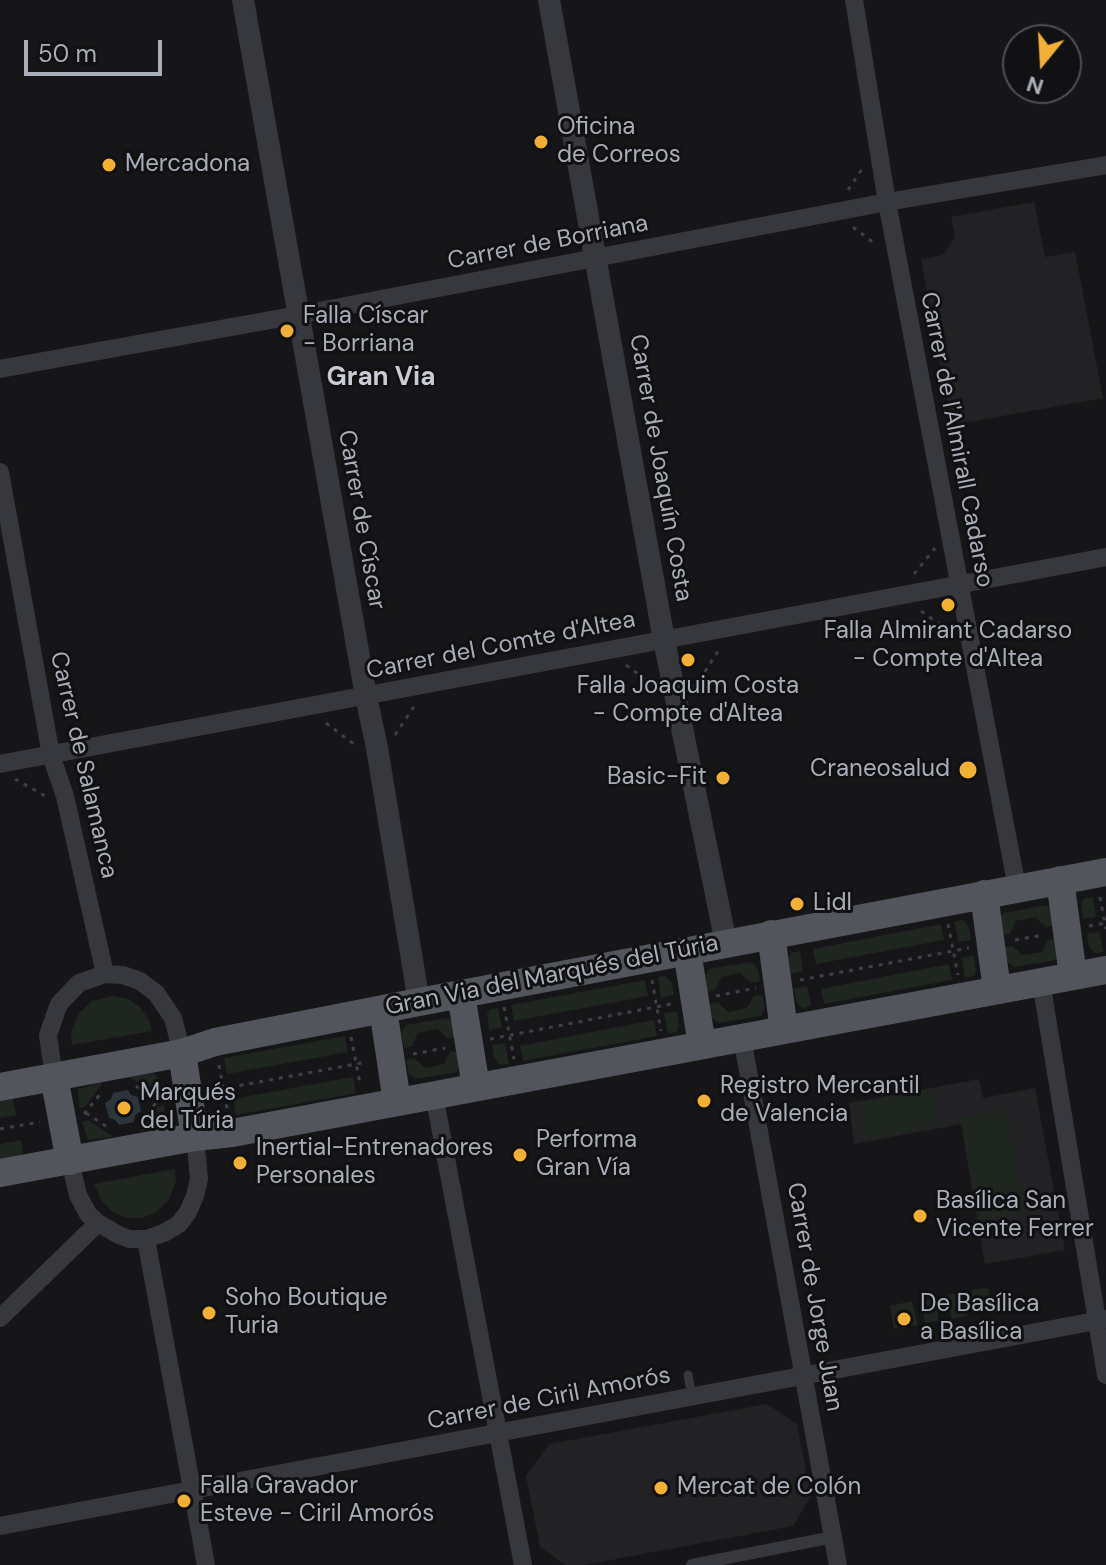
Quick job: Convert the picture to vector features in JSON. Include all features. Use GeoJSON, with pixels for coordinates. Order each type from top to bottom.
{"type":"FeatureCollection","features":[{"type":"Feature","properties":{"kind":"main road","name":"Gran Via del Marqués del Túria"},"geometry":{"type":"LineString","coordinates":[[0,1087],[182,1053],[215,1042],[383,1009],[1060,880],[1103,884]]}},
{"type":"Feature","properties":{"kind":"main road"},"geometry":{"type":"LineString","coordinates":[[1060,880],[1073,976]]}},
{"type":"Feature","properties":{"kind":"main road"},"geometry":{"type":"LineString","coordinates":[[984,894],[997,990]]}},
{"type":"Feature","properties":{"kind":"main road"},"geometry":{"type":"LineString","coordinates":[[771,934],[784,1030]]}},
{"type":"Feature","properties":{"kind":"main road"},"geometry":{"type":"LineString","coordinates":[[687,951],[702,1045]]}},
{"type":"Feature","properties":{"kind":"main road"},"geometry":{"type":"LineString","coordinates":[[0,1173],[232,1133],[1106,970]]}},
{"type":"Feature","properties":{"kind":"main road"},"geometry":{"type":"LineString","coordinates":[[461,994],[476,1087]]}},
{"type":"Feature","properties":{"kind":"main road"},"geometry":{"type":"LineString","coordinates":[[383,1009],[397,1102]]}},
{"type":"Feature","properties":{"kind":"main road"},"geometry":{"type":"LineString","coordinates":[[182,1053],[195,1137]]}},
{"type":"Feature","properties":{"kind":"main road"},"geometry":{"type":"LineString","coordinates":[[54,1077],[70,1161]]}},
{"type":"Feature","properties":{"kind":"street","name":"Carrer de Císcar"},"geometry":{"type":"LineString","coordinates":[[243,0],[377,748],[419,1002]]}},
{"type":"Feature","properties":{"kind":"street","name":"Carrer de Joaquín Costa"},"geometry":{"type":"LineString","coordinates":[[549,0],[664,640],[726,943]]}},
{"type":"Feature","properties":{"kind":"street","name":"Carrer de l'Almirall Cadarso"},"geometry":{"type":"LineString","coordinates":[[854,0],[887,202],[1017,888]]}},
{"type":"Feature","properties":{"kind":"street","name":"Carrer de Borriana"},"geometry":{"type":"LineString","coordinates":[[0,369],[887,202],[1106,165]]}},
{"type":"Feature","properties":{"kind":"street","name":"Carrer de Salamanca"},"geometry":{"type":"LineString","coordinates":[[0,472],[51,755],[65,796],[105,974]]}},
{"type":"Feature","properties":{"kind":"street","name":"Carrer del Comte d'Altea"},"geometry":{"type":"LineString","coordinates":[[2,768],[51,755],[1106,557]]}},
{"type":"Feature","properties":{"kind":"street"},"geometry":{"type":"LineString","coordinates":[[54,1077],[48,1035],[59,1004],[79,983],[105,974],[123,975],[140,981],[156,993],[173,1018],[182,1053]]}},
{"type":"Feature","properties":{"kind":"street"},"geometry":{"type":"LineString","coordinates":[[1041,982],[1101,1320],[1106,1375]]}},
{"type":"Feature","properties":{"kind":"street","name":"Carrer de Jorge Juan"},"geometry":{"type":"LineString","coordinates":[[742,1038],[838,1565]]}},
{"type":"Feature","properties":{"kind":"street"},"geometry":{"type":"LineString","coordinates":[[434,1095],[523,1565]]}},
{"type":"Feature","properties":{"kind":"street"},"geometry":{"type":"LineString","coordinates":[[70,1161],[82,1205],[98,1223],[129,1239],[146,1239],[179,1224],[188,1212],[199,1179],[195,1137]]}},
{"type":"Feature","properties":{"kind":"street"},"geometry":{"type":"LineString","coordinates":[[0,1318],[98,1223]]}},
{"type":"Feature","properties":{"kind":"street"},"geometry":{"type":"LineString","coordinates":[[146,1239],[206,1565]]}},
{"type":"Feature","properties":{"kind":"street","name":"Carrer de Ciril Amorós"},"geometry":{"type":"LineString","coordinates":[[0,1526],[1101,1320]]}},
{"type":"Feature","properties":{"kind":"street"},"geometry":{"type":"LineString","coordinates":[[692,1565],[833,1537]]}},
{"type":"Feature","properties":{"kind":"lane"},"geometry":{"type":"LineString","coordinates":[[688,1375],[692,1396]]}},
{"type":"Feature","properties":{"kind":"path"},"geometry":{"type":"LineString","coordinates":[[917,608],[959,638]]}},
{"type":"Feature","properties":{"kind":"path"},"geometry":{"type":"LineString","coordinates":[[619,660],[665,694],[697,684],[725,641]]}},
{"type":"Feature","properties":{"kind":"path"},"geometry":{"type":"LineString","coordinates":[[319,718],[363,751],[389,744],[420,699]]}},
{"type":"Feature","properties":{"kind":"path"},"geometry":{"type":"LineString","coordinates":[[2,768],[48,798],[79,791],[98,763]]}},
{"type":"Feature","properties":{"kind":"path"},"geometry":{"type":"LineString","coordinates":[[1085,927],[1106,925],[1103,884]]}},
{"type":"Feature","properties":{"kind":"path"},"geometry":{"type":"LineString","coordinates":[[948,923],[959,979]]}},
{"type":"Feature","properties":{"kind":"path"},"geometry":{"type":"LineString","coordinates":[[1003,942],[1043,935]]}},
{"type":"Feature","properties":{"kind":"path"},"geometry":{"type":"LineString","coordinates":[[792,981],[973,948]]}},
{"type":"Feature","properties":{"kind":"path"},"geometry":{"type":"LineString","coordinates":[[652,979],[662,1035]]}},
{"type":"Feature","properties":{"kind":"path"},"geometry":{"type":"LineString","coordinates":[[708,997],[761,987]]}},
{"type":"Feature","properties":{"kind":"path"},"geometry":{"type":"LineString","coordinates":[[490,1039],[675,1003]]}},
{"type":"Feature","properties":{"kind":"path"},"geometry":{"type":"LineString","coordinates":[[504,1007],[515,1062]]}},
{"type":"Feature","properties":{"kind":"path"},"geometry":{"type":"LineString","coordinates":[[351,1035],[362,1092]]}},
{"type":"Feature","properties":{"kind":"path"},"geometry":{"type":"LineString","coordinates":[[405,1055],[445,1048]]}},
{"type":"Feature","properties":{"kind":"path"},"geometry":{"type":"LineString","coordinates":[[218,1060],[228,1116]]}},
{"type":"Feature","properties":{"kind":"path"},"geometry":{"type":"LineString","coordinates":[[206,1092],[372,1061]]}},
{"type":"Feature","properties":{"kind":"path"},"geometry":{"type":"LineString","coordinates":[[128,1081],[157,1101]]}},
{"type":"Feature","properties":{"kind":"path"},"geometry":{"type":"LineString","coordinates":[[77,1115],[86,1113],[106,1085]]}},
{"type":"Feature","properties":{"kind":"path"},"geometry":{"type":"LineString","coordinates":[[138,1128],[157,1101],[163,1099]]}},
{"type":"Feature","properties":{"kind":"path"},"geometry":{"type":"LineString","coordinates":[[86,1113],[114,1132]]}},
{"type":"Feature","properties":{"kind":"path"},"geometry":{"type":"LineString","coordinates":[[0,1129],[42,1121]]}},
{"type":"Feature","properties":{"kind":"shaded area"},"geometry":{"type":"Polygon","coordinates":[[[1034,202],[1045,257],[1075,252],[1103,398],[952,425],[921,259],[943,255],[955,237],[951,217],[1034,202]]]}},
{"type":"Feature","properties":{"kind":"shaded area"},"geometry":{"type":"Polygon","coordinates":[[[1093,897],[1096,917],[1083,919],[1081,903],[1084,898],[1093,897]]]}},
{"type":"Feature","properties":{"kind":"shaded area"},"geometry":{"type":"Polygon","coordinates":[[[1046,905],[1050,908],[1055,925],[1046,927],[1035,917],[1016,921],[1010,934],[1002,935],[1001,917],[1004,913],[1046,905]]]}},
{"type":"Feature","properties":{"kind":"shaded area"},"geometry":{"type":"Polygon","coordinates":[[[963,920],[969,927],[971,940],[959,942],[954,922],[963,920]]]}},
{"type":"Feature","properties":{"kind":"shaded area"},"geometry":{"type":"Polygon","coordinates":[[[941,924],[944,940],[816,964],[813,949],[941,924]]]}},
{"type":"Feature","properties":{"kind":"shaded area"},"geometry":{"type":"Polygon","coordinates":[[[1099,932],[1104,952],[1095,953],[1089,947],[1087,934],[1099,932]]]}},
{"type":"Feature","properties":{"kind":"shaded area"},"geometry":{"type":"Polygon","coordinates":[[[1057,938],[1056,960],[1014,967],[1007,961],[1004,947],[1012,946],[1023,955],[1042,952],[1048,940],[1057,938]]]}},
{"type":"Feature","properties":{"kind":"shaded area"},"geometry":{"type":"Polygon","coordinates":[[[800,951],[803,971],[791,974],[789,957],[791,953],[800,951]]]}},
{"type":"Feature","properties":{"kind":"shaded area"},"geometry":{"type":"Polygon","coordinates":[[[974,955],[976,972],[974,976],[965,978],[962,958],[974,955]]]}},
{"type":"Feature","properties":{"kind":"shaded area"},"geometry":{"type":"Polygon","coordinates":[[[751,962],[758,969],[760,981],[752,983],[740,973],[722,977],[715,990],[707,992],[705,977],[709,969],[751,962]]]}},
{"type":"Feature","properties":{"kind":"shaded area"},"geometry":{"type":"Polygon","coordinates":[[[949,964],[952,980],[824,1004],[821,989],[949,964]]]}},
{"type":"Feature","properties":{"kind":"shaded area"},"geometry":{"type":"Polygon","coordinates":[[[665,976],[672,983],[674,995],[661,998],[658,977],[665,976]]]}},
{"type":"Feature","properties":{"kind":"shaded area"},"geometry":{"type":"Polygon","coordinates":[[[645,980],[648,996],[514,1021],[511,1005],[645,980]]]}},
{"type":"Feature","properties":{"kind":"shaded area"},"geometry":{"type":"Polygon","coordinates":[[[807,986],[811,1006],[802,1008],[796,1001],[794,989],[807,986]]]}},
{"type":"Feature","properties":{"kind":"shaded area"},"geometry":{"type":"Polygon","coordinates":[[[762,995],[765,1007],[761,1016],[719,1023],[712,1018],[710,1003],[718,1002],[728,1012],[747,1008],[754,996],[762,995]]]}},
{"type":"Feature","properties":{"kind":"shaded area"},"geometry":{"type":"Polygon","coordinates":[[[113,996],[128,999],[140,1007],[152,1031],[72,1045],[71,1032],[79,1013],[92,1001],[113,996]]]}},
{"type":"Feature","properties":{"kind":"shaded area"},"geometry":{"type":"Polygon","coordinates":[[[498,1008],[502,1028],[489,1030],[487,1014],[490,1009],[498,1008]]]}},
{"type":"Feature","properties":{"kind":"shaded area"},"geometry":{"type":"Polygon","coordinates":[[[677,1011],[679,1028],[668,1034],[664,1013],[677,1011]]]}},
{"type":"Feature","properties":{"kind":"shaded area"},"geometry":{"type":"Polygon","coordinates":[[[448,1018],[457,1037],[448,1039],[437,1029],[418,1033],[412,1046],[404,1048],[401,1033],[406,1025],[448,1018]]]}},
{"type":"Feature","properties":{"kind":"shaded area"},"geometry":{"type":"Polygon","coordinates":[[[654,1020],[657,1036],[523,1061],[520,1046],[654,1020]]]}},
{"type":"Feature","properties":{"kind":"shaded area"},"geometry":{"type":"Polygon","coordinates":[[[345,1036],[348,1052],[227,1074],[224,1058],[345,1036]]]}},
{"type":"Feature","properties":{"kind":"shaded area"},"geometry":{"type":"Polygon","coordinates":[[[505,1043],[509,1064],[500,1065],[494,1057],[492,1045],[505,1043]]]}},
{"type":"Feature","properties":{"kind":"shaded area"},"geometry":{"type":"Polygon","coordinates":[[[459,1051],[460,1068],[457,1072],[416,1079],[409,1074],[406,1059],[414,1058],[425,1068],[444,1064],[450,1052],[459,1051]]]}},
{"type":"Feature","properties":{"kind":"shaded area"},"geometry":{"type":"Polygon","coordinates":[[[152,1073],[158,1077],[162,1092],[155,1093],[130,1077],[152,1073]]]}},
{"type":"Feature","properties":{"kind":"shaded area"},"geometry":{"type":"Polygon","coordinates":[[[353,1077],[356,1093],[236,1115],[233,1099],[353,1077]]]}},
{"type":"Feature","properties":{"kind":"shaded area"},"geometry":{"type":"Polygon","coordinates":[[[979,1079],[983,1098],[1035,1088],[1065,1250],[985,1264],[961,1124],[854,1144],[849,1103],[979,1079]]]}},
{"type":"Feature","properties":{"kind":"shaded area"},"geometry":{"type":"Polygon","coordinates":[[[103,1082],[85,1107],[79,1108],[78,1089],[103,1082]]]}},
{"type":"Feature","properties":{"kind":"shaded area"},"geometry":{"type":"Polygon","coordinates":[[[933,1089],[939,1125],[865,1139],[859,1103],[933,1089]]]}},
{"type":"Feature","properties":{"kind":"shaded area"},"geometry":{"type":"Polygon","coordinates":[[[128,1090],[138,1097],[141,1111],[135,1115],[134,1122],[119,1125],[109,1118],[105,1103],[113,1093],[128,1090]]]}},
{"type":"Feature","properties":{"kind":"shaded area"},"geometry":{"type":"Polygon","coordinates":[[[13,1099],[16,1115],[0,1118],[0,1101],[13,1099]]]}},
{"type":"Feature","properties":{"kind":"shaded area"},"geometry":{"type":"Polygon","coordinates":[[[164,1105],[165,1125],[140,1132],[158,1107],[164,1105]]]}},
{"type":"Feature","properties":{"kind":"shaded area"},"geometry":{"type":"Polygon","coordinates":[[[1006,1110],[1025,1212],[981,1221],[960,1117],[1006,1110]]]}},
{"type":"Feature","properties":{"kind":"shaded area"},"geometry":{"type":"Polygon","coordinates":[[[88,1120],[114,1137],[88,1140],[82,1122],[88,1120]]]}},
{"type":"Feature","properties":{"kind":"shaded area"},"geometry":{"type":"Polygon","coordinates":[[[21,1140],[23,1155],[0,1159],[0,1144],[21,1140]]]}},
{"type":"Feature","properties":{"kind":"shaded area"},"geometry":{"type":"Polygon","coordinates":[[[175,1169],[176,1182],[168,1201],[155,1213],[141,1218],[127,1218],[113,1212],[102,1202],[94,1184],[175,1169]]]}},
{"type":"Feature","properties":{"kind":"shaded area"},"geometry":{"type":"Polygon","coordinates":[[[988,1288],[994,1311],[976,1314],[971,1290],[988,1288]]]}},
{"type":"Feature","properties":{"kind":"shaded area"},"geometry":{"type":"Polygon","coordinates":[[[963,1292],[968,1316],[952,1319],[947,1295],[963,1292]]]}},
{"type":"Feature","properties":{"kind":"shaded area"},"geometry":{"type":"Polygon","coordinates":[[[935,1297],[939,1321],[925,1323],[920,1300],[935,1297]]]}},
{"type":"Feature","properties":{"kind":"shaded area"},"geometry":{"type":"Polygon","coordinates":[[[912,1301],[918,1325],[894,1329],[890,1306],[912,1301]]]}},
{"type":"Feature","properties":{"kind":"shaded area","name":"Mercat de Colón"},"geometry":{"type":"Polygon","coordinates":[[[767,1404],[797,1424],[811,1496],[793,1526],[584,1565],[565,1565],[540,1547],[526,1476],[549,1444],[767,1404]]]}},
{"type":"Feature","properties":{"kind":"place","name":"Oficina de Correos"},"geometry":{"type":"Point","coordinates":[541,142]}},
{"type":"Feature","properties":{"kind":"place","name":"Mercadona"},"geometry":{"type":"Point","coordinates":[109,165]}},
{"type":"Feature","properties":{"kind":"place","name":"Falla Císcar - Borriana"},"geometry":{"type":"Point","coordinates":[287,331]}},
{"type":"Feature","properties":{"kind":"place","name":"Falla Almirant Cadarso - Compte d'Altea"},"geometry":{"type":"Point","coordinates":[948,605]}},
{"type":"Feature","properties":{"kind":"place","name":"Falla Joaquim Costa - Compte d'Altea"},"geometry":{"type":"Point","coordinates":[688,660]}},
{"type":"Feature","properties":{"kind":"place","name":"Craneosalud"},"geometry":{"type":"Point","coordinates":[968,770]}},
{"type":"Feature","properties":{"kind":"place","name":"Basic-Fit"},"geometry":{"type":"Point","coordinates":[723,778]}},
{"type":"Feature","properties":{"kind":"place","name":"Lidl"},"geometry":{"type":"Point","coordinates":[797,904]}},
{"type":"Feature","properties":{"kind":"place","name":"Registro Mercantil de Valencia"},"geometry":{"type":"Point","coordinates":[704,1101]}},
{"type":"Feature","properties":{"kind":"place","name":"Marqués del Túria"},"geometry":{"type":"Point","coordinates":[124,1108]}},
{"type":"Feature","properties":{"kind":"place","name":"Performa Gran Vía"},"geometry":{"type":"Point","coordinates":[520,1155]}},
{"type":"Feature","properties":{"kind":"place","name":"Inertial-Entrenadores Personales"},"geometry":{"type":"Point","coordinates":[240,1163]}},
{"type":"Feature","properties":{"kind":"place","name":"Basílica San Vicente Ferrer"},"geometry":{"type":"Point","coordinates":[920,1216]}},
{"type":"Feature","properties":{"kind":"place","name":"Soho Boutique Turia"},"geometry":{"type":"Point","coordinates":[209,1313]}},
{"type":"Feature","properties":{"kind":"place","name":"De Basílica a Basílica"},"geometry":{"type":"Point","coordinates":[904,1319]}},
{"type":"Feature","properties":{"kind":"place","name":"Mercat de Colón"},"geometry":{"type":"Point","coordinates":[661,1488]}},
{"type":"Feature","properties":{"kind":"place","name":"Falla Gravador Esteve - Ciril Amorós"},"geometry":{"type":"Point","coordinates":[184,1501]}},
{"type":"Feature","properties":{"kind":"district","name":"Gran Via"},"geometry":{"type":"Point","coordinates":[381,378]}}]}
